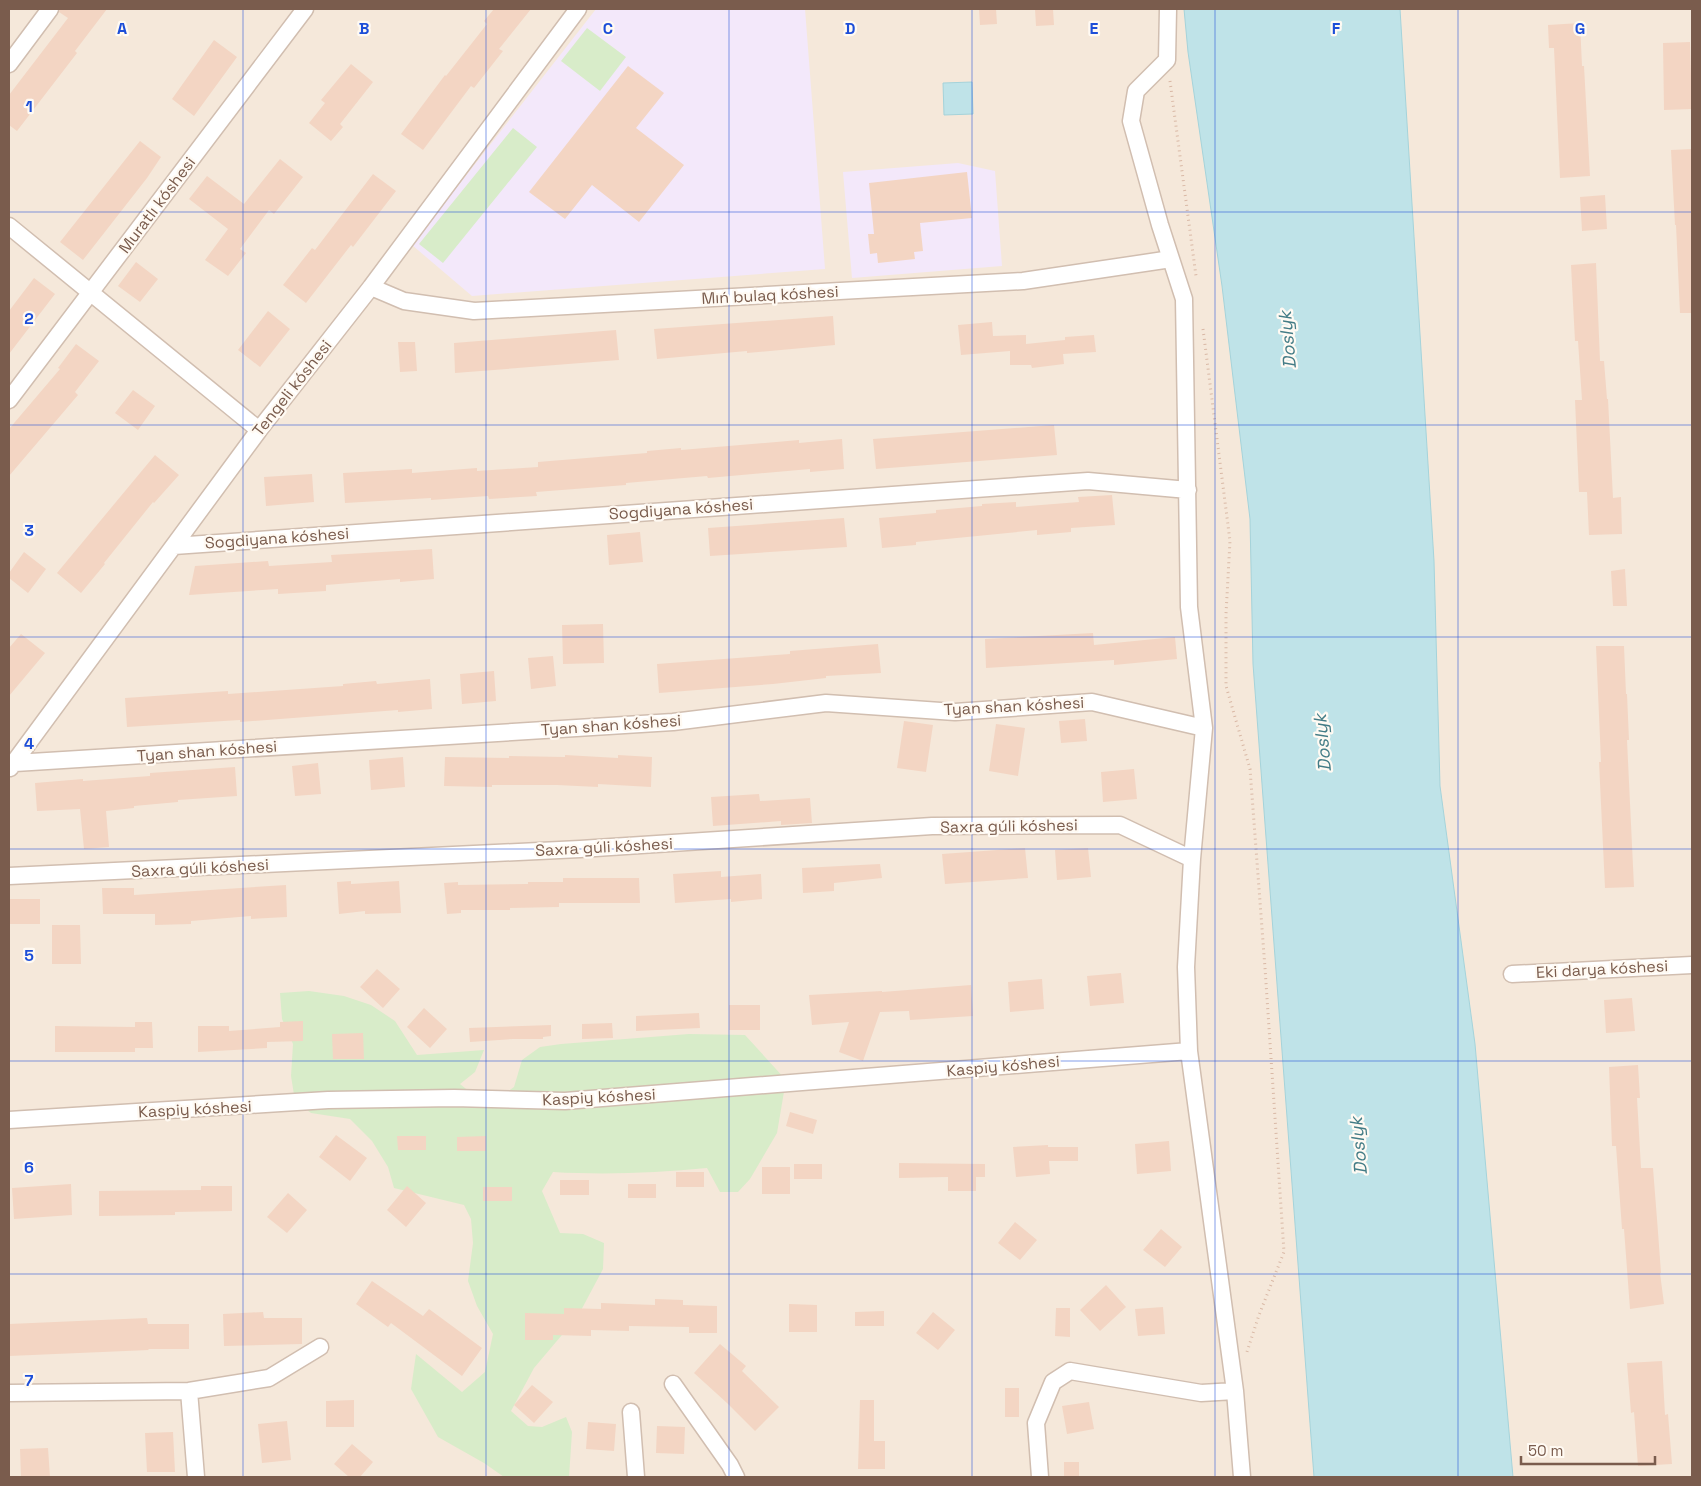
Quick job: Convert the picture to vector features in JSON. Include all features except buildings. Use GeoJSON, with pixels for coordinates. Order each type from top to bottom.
{"type":"FeatureCollection","features":[{"type":"Feature","properties":{"kind":"street"},"geometry":{"type":"LineString","coordinates":[[9,64],[50,9]]}},
{"type":"Feature","properties":{"kind":"street","name":"Muratlı kóshesi"},"geometry":{"type":"LineString","coordinates":[[9,400],[305,9]]}},
{"type":"Feature","properties":{"kind":"street","name":"Tengeli kóshesi"},"geometry":{"type":"LineString","coordinates":[[12,766],[259,430],[371,287],[578,9]]}},
{"type":"Feature","properties":{"kind":"street"},"geometry":{"type":"LineString","coordinates":[[1168,9],[1167,60],[1136,91],[1131,121],[1184,299],[1189,607],[1204,728],[1192,859],[1186,967],[1189,1051],[1234,1391],[1242,1477]]}},
{"type":"Feature","properties":{"kind":"street"},"geometry":{"type":"LineString","coordinates":[[9,226],[259,430]]}},
{"type":"Feature","properties":{"kind":"street","name":"Mıń bulaq kóshesi"},"geometry":{"type":"LineString","coordinates":[[371,287],[404,301],[474,311],[1023,281],[1171,259]]}},
{"type":"Feature","properties":{"kind":"street","name":"Sogdiyana kóshesi"},"geometry":{"type":"LineString","coordinates":[[174,546],[1088,480],[1188,490]]}},
{"type":"Feature","properties":{"kind":"street","name":"Tyan shan kóshesi"},"geometry":{"type":"LineString","coordinates":[[12,766],[673,722],[826,703],[955,712],[1092,702],[1204,728]]}},
{"type":"Feature","properties":{"kind":"street","name":"Saxra gúli kóshesi"},"geometry":{"type":"LineString","coordinates":[[9,876],[580,849],[932,826],[1120,825],[1192,859]]}},
{"type":"Feature","properties":{"kind":"street","name":"Eki darya kóshesi"},"geometry":{"type":"LineString","coordinates":[[1512,974],[1692,965]]}},
{"type":"Feature","properties":{"kind":"street","name":"Kaspiy kóshesi"},"geometry":{"type":"LineString","coordinates":[[9,1120],[328,1100],[454,1098],[565,1101],[1189,1051]]}},
{"type":"Feature","properties":{"kind":"street"},"geometry":{"type":"LineString","coordinates":[[9,1393],[189,1391],[269,1378],[320,1347]]}},
{"type":"Feature","properties":{"kind":"street"},"geometry":{"type":"LineString","coordinates":[[1040,1477],[1036,1423],[1053,1382],[1070,1371],[1201,1393],[1234,1391]]}},
{"type":"Feature","properties":{"kind":"street"},"geometry":{"type":"LineString","coordinates":[[673,1384],[736,1477]]}},
{"type":"Feature","properties":{"kind":"street"},"geometry":{"type":"LineString","coordinates":[[189,1391],[196,1477]]}},
{"type":"Feature","properties":{"kind":"street"},"geometry":{"type":"LineString","coordinates":[[631,1412],[636,1477]]}},
{"type":"Feature","properties":{"kind":"path"},"geometry":{"type":"LineString","coordinates":[[1167,60],[1196,277]]}},
{"type":"Feature","properties":{"kind":"path"},"geometry":{"type":"LineString","coordinates":[[1202,326],[1230,541],[1226,614],[1226,686],[1250,769],[1284,1252],[1247,1353]]}},
{"type":"Feature","properties":{"kind":"shaded area"},"geometry":{"type":"Polygon","coordinates":[[[9,9],[1692,9],[1692,1477],[9,1477],[9,9]]]}},
{"type":"Feature","properties":{"kind":"shaded area"},"geometry":{"type":"Polygon","coordinates":[[[596,9],[805,9],[825,269],[472,296],[412,245],[596,9]]]}},
{"type":"Feature","properties":{"kind":"shaded area"},"geometry":{"type":"Polygon","coordinates":[[[958,163],[995,171],[1002,266],[852,278],[843,172],[958,163]]]}},
{"type":"Feature","properties":{"kind":"green space"},"geometry":{"type":"Polygon","coordinates":[[[587,28],[626,57],[600,91],[561,61],[587,28]]]}},
{"type":"Feature","properties":{"kind":"green space"},"geometry":{"type":"Polygon","coordinates":[[[513,128],[537,147],[443,263],[419,244],[513,128]]]}},
{"type":"Feature","properties":{"kind":"green space"},"geometry":{"type":"Polygon","coordinates":[[[309,991],[344,996],[371,1005],[395,1021],[417,1055],[484,1050],[475,1072],[460,1084],[487,1106],[514,1087],[522,1060],[540,1047],[561,1044],[689,1034],[745,1035],[786,1080],[777,1133],[750,1179],[738,1192],[720,1192],[707,1168],[630,1173],[553,1172],[542,1191],[560,1233],[583,1234],[604,1243],[603,1269],[578,1316],[534,1368],[511,1411],[528,1426],[542,1427],[566,1417],[572,1432],[569,1477],[504,1477],[484,1463],[438,1437],[411,1389],[416,1354],[462,1392],[485,1372],[493,1334],[477,1306],[468,1281],[473,1243],[471,1219],[464,1205],[394,1188],[388,1167],[372,1141],[350,1119],[311,1113],[295,1101],[291,1076],[293,1044],[282,1019],[280,993],[309,991]]]}},
{"type":"Feature","properties":{"kind":"water","name":"Doslyk"},"geometry":{"type":"Polygon","coordinates":[[[1184,9],[1400,9],[1434,561],[1440,786],[1475,1044],[1513,1477],[1314,1477],[1253,664],[1250,519],[1222,286],[1188,52],[1184,9]]]}},
{"type":"Feature","properties":{"kind":"water"},"geometry":{"type":"Polygon","coordinates":[[[972,82],[973,114],[944,115],[943,83],[972,82]]]}}]}
